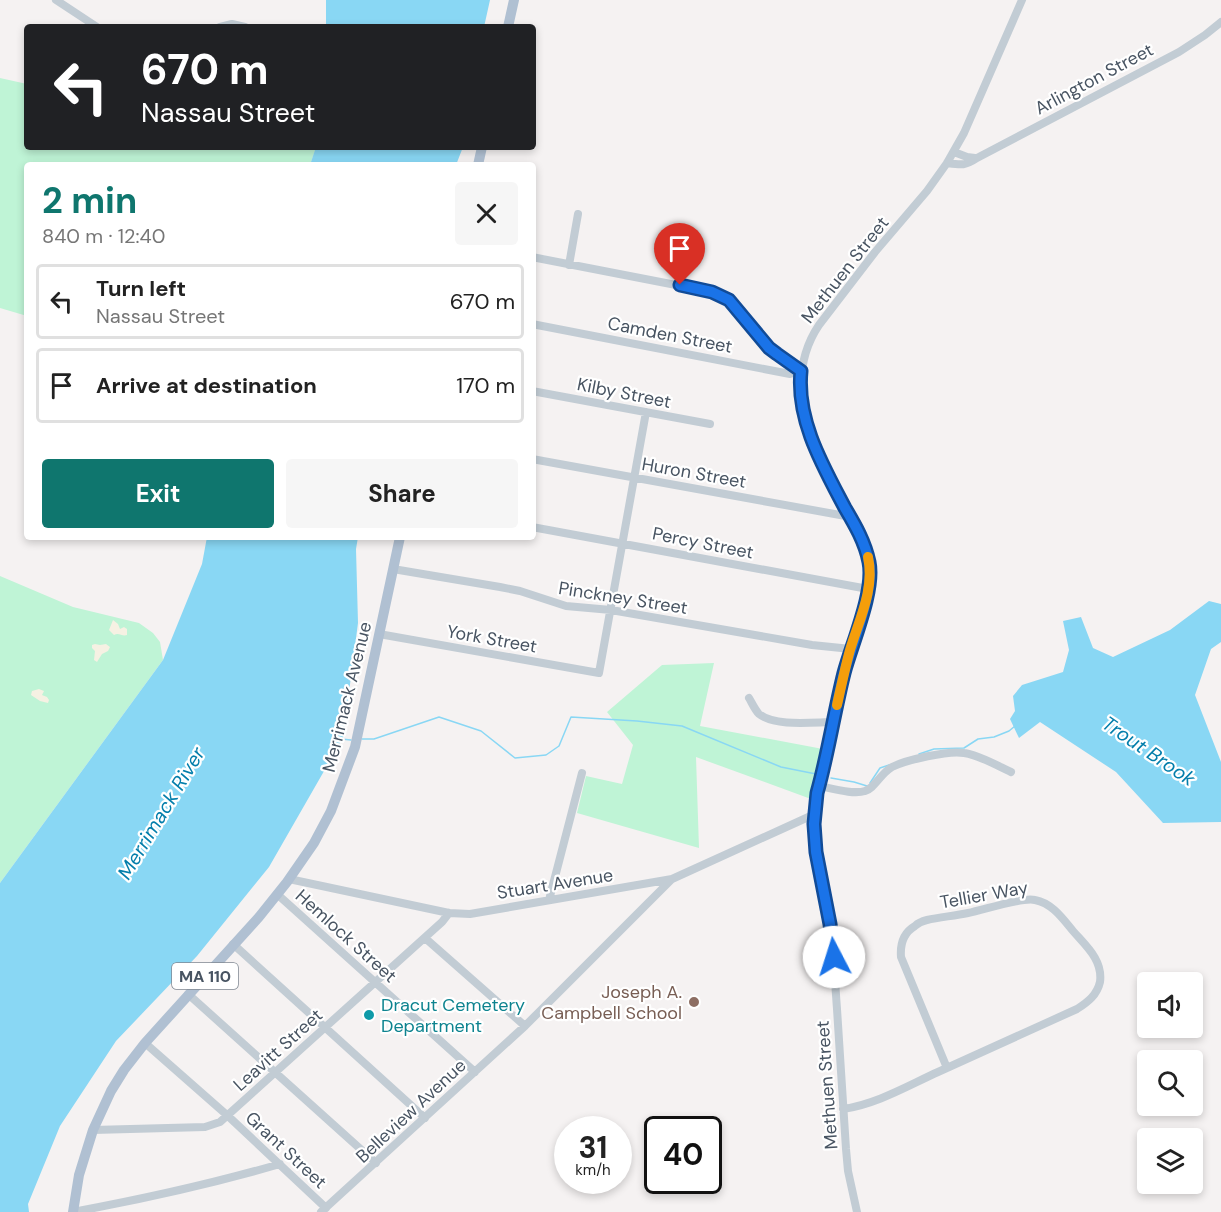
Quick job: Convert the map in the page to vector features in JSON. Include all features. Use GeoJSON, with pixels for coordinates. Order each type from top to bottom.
{"type":"FeatureCollection","features":[{"type":"Feature","properties":{"kind":"main road"},"geometry":{"type":"LineString","coordinates":[[509,24],[514,0]]}},
{"type":"Feature","properties":{"kind":"main road","name":"Merrimack Avenue"},"geometry":{"type":"LineString","coordinates":[[73,1212],[79,1175],[93,1130],[111,1091],[145,1043],[289,879],[314,843],[331,811],[359,732],[399,540]]}},
{"type":"Feature","properties":{"kind":"street"},"geometry":{"type":"LineString","coordinates":[[56,0],[92,24]]}},
{"type":"Feature","properties":{"kind":"street","name":"Methuen Street"},"geometry":{"type":"LineString","coordinates":[[856,1212],[848,1171],[832,935],[817,864],[814,814],[851,649],[868,589],[870,571],[863,542],[824,468],[809,430],[802,402],[801,371],[813,333],[875,252],[934,182],[954,152],[1022,0]]}},
{"type":"Feature","properties":{"kind":"street","name":"Arlington Street"},"geometry":{"type":"LineString","coordinates":[[947,163],[965,164],[977,158],[1179,52],[1221,22]]}},
{"type":"Feature","properties":{"kind":"street"},"geometry":{"type":"LineString","coordinates":[[954,152],[967,158],[977,158]]}},
{"type":"Feature","properties":{"kind":"street"},"geometry":{"type":"LineString","coordinates":[[569,265],[578,214]]}},
{"type":"Feature","properties":{"kind":"street"},"geometry":{"type":"LineString","coordinates":[[536,258],[691,287],[724,297],[735,306],[769,348],[801,371]]}},
{"type":"Feature","properties":{"kind":"street","name":"Camden Street"},"geometry":{"type":"LineString","coordinates":[[536,325],[790,374],[801,371]]}},
{"type":"Feature","properties":{"kind":"street","name":"Kilby Street"},"geometry":{"type":"LineString","coordinates":[[536,392],[710,424]]}},
{"type":"Feature","properties":{"kind":"street"},"geometry":{"type":"LineString","coordinates":[[611,610],[646,412]]}},
{"type":"Feature","properties":{"kind":"street","name":"Huron Street"},"geometry":{"type":"LineString","coordinates":[[536,460],[850,517]]}},
{"type":"Feature","properties":{"kind":"street","name":"Percy Street"},"geometry":{"type":"LineString","coordinates":[[536,528],[868,589]]}},
{"type":"Feature","properties":{"kind":"street","name":"Pinckney Street"},"geometry":{"type":"LineString","coordinates":[[393,569],[520,591],[566,606],[611,610],[812,645],[851,649]]}},
{"type":"Feature","properties":{"kind":"street","name":"York Street"},"geometry":{"type":"LineString","coordinates":[[380,634],[599,674],[611,610]]}},
{"type":"Feature","properties":{"kind":"street"},"geometry":{"type":"LineString","coordinates":[[749,698],[760,714],[779,721],[796,724],[834,722]]}},
{"type":"Feature","properties":{"kind":"street"},"geometry":{"type":"LineString","coordinates":[[819,786],[857,792],[867,791],[890,768],[919,759],[955,752],[966,753],[1011,772]]}},
{"type":"Feature","properties":{"kind":"street"},"geometry":{"type":"LineString","coordinates":[[549,900],[582,773]]}},
{"type":"Feature","properties":{"kind":"street","name":"Stuart Avenue"},"geometry":{"type":"LineString","coordinates":[[289,879],[449,913],[470,914],[672,879],[814,814]]}},
{"type":"Feature","properties":{"kind":"street","name":"Belleview Avenue"},"geometry":{"type":"LineString","coordinates":[[324,1210],[525,1026],[672,879]]}},
{"type":"Feature","properties":{"kind":"street","name":"Hemlock Street"},"geometry":{"type":"LineString","coordinates":[[277,894],[475,1072]]}},
{"type":"Feature","properties":{"kind":"street","name":"Tellier Way"},"geometry":{"type":"LineString","coordinates":[[843,1109],[869,1103],[947,1068],[1077,1009],[1088,1003],[1098,987],[1101,971],[1096,959],[1059,914],[1047,905],[1029,899],[965,914],[930,919],[914,926],[905,935],[901,946],[901,957],[947,1068]]}},
{"type":"Feature","properties":{"kind":"street","name":"Leavitt Street"},"geometry":{"type":"LineString","coordinates":[[93,1130],[205,1127],[220,1122],[425,938],[449,913]]}},
{"type":"Feature","properties":{"kind":"street"},"geometry":{"type":"LineString","coordinates":[[425,938],[525,1026]]}},
{"type":"Feature","properties":{"kind":"street"},"geometry":{"type":"LineString","coordinates":[[233,944],[425,1118]]}},
{"type":"Feature","properties":{"kind":"street"},"geometry":{"type":"LineString","coordinates":[[188,994],[376,1163]]}},
{"type":"Feature","properties":{"kind":"street","name":"Grant Street"},"geometry":{"type":"LineString","coordinates":[[145,1043],[280,1164],[324,1210]]}},
{"type":"Feature","properties":{"kind":"street"},"geometry":{"type":"LineString","coordinates":[[73,1212],[200,1186],[280,1164]]}},
{"type":"Feature","properties":{"kind":"green space"},"geometry":{"type":"Polygon","coordinates":[[[0,78],[24,83],[24,150],[315,150],[311,162],[24,162],[24,315],[0,308],[0,78]]]}},
{"type":"Feature","properties":{"kind":"green space"},"geometry":{"type":"Polygon","coordinates":[[[0,576],[73,607],[139,623],[153,633],[160,642],[163,660],[0,883],[0,576]]]}},
{"type":"Feature","properties":{"kind":"green space"},"geometry":{"type":"Polygon","coordinates":[[[714,663],[700,726],[823,749],[811,799],[696,757],[699,848],[577,813],[586,776],[622,784],[633,745],[607,712],[662,665],[714,663]]]}},
{"type":"Feature","properties":{"kind":"sand"},"geometry":{"type":"Polygon","coordinates":[[[113,620],[120,629],[124,627],[127,629],[127,635],[114,635],[109,630],[113,620]]]}},
{"type":"Feature","properties":{"kind":"sand"},"geometry":{"type":"Polygon","coordinates":[[[95,644],[106,644],[110,647],[97,662],[94,660],[95,651],[92,648],[95,644]]]}},
{"type":"Feature","properties":{"kind":"sand"},"geometry":{"type":"Polygon","coordinates":[[[39,689],[44,691],[42,695],[47,697],[48,703],[31,695],[32,691],[39,689]]]}},
{"type":"Feature","properties":{"kind":"water"},"geometry":{"type":"Polygon","coordinates":[[[326,0],[490,0],[485,24],[326,24],[326,0]]]}},
{"type":"Feature","properties":{"kind":"water"},"geometry":{"type":"Polygon","coordinates":[[[315,150],[462,150],[457,162],[311,162],[315,150]]]}},
{"type":"Feature","properties":{"kind":"water","name":"Merrimack River"},"geometry":{"type":"Polygon","coordinates":[[[206,540],[358,540],[358,623],[343,738],[269,867],[197,956],[116,1041],[60,1126],[28,1204],[29,1212],[0,1212],[0,883],[163,660],[202,564],[206,540]]]}},
{"type":"Feature","properties":{"kind":"water","name":"Trout Brook"},"geometry":{"type":"Polygon","coordinates":[[[1209,601],[1221,604],[1221,642],[1211,649],[1195,695],[1221,762],[1221,822],[1163,823],[1116,772],[1040,722],[1019,738],[1010,719],[1015,711],[1013,696],[1022,685],[1063,672],[1069,650],[1063,621],[1081,617],[1093,648],[1113,657],[1170,630],[1209,601]]]}},
{"type":"Feature","properties":{"kind":"waterway"},"geometry":{"type":"LineString","coordinates":[[362,739],[374,739],[439,717],[481,731],[515,758],[546,755],[559,746],[571,717],[637,721],[682,726],[781,767],[816,774]]}},
{"type":"Feature","properties":{"kind":"waterway"},"geometry":{"type":"LineString","coordinates":[[919,754],[934,749],[964,748],[978,739],[994,737],[1015,726]]}},
{"type":"Feature","properties":{"kind":"waterway"},"geometry":{"type":"LineString","coordinates":[[341,739],[351,740]]}},
{"type":"Feature","properties":{"kind":"waterway"},"geometry":{"type":"LineString","coordinates":[[870,783],[880,768],[889,765]]}},
{"type":"Feature","properties":{"kind":"waterway"},"geometry":{"type":"LineString","coordinates":[[831,778],[867,786]]}},
{"type":"Feature","properties":{"kind":"slow traffic"},"geometry":{"type":"LineString","coordinates":[[837,705],[870,581],[868,557]]}},
{"type":"Feature","properties":{"kind":"place","name":"Joseph A. Campbell School"},"geometry":{"type":"Point","coordinates":[694,1002]}},
{"type":"Feature","properties":{"kind":"place","name":"Dracut Cemetery Department"},"geometry":{"type":"Point","coordinates":[369,1015]}},
{"type":"Feature","properties":{"kind":"route"},"geometry":{"type":"LineString","coordinates":[[680,285],[712,292],[729,300],[769,348],[801,371],[800,381],[805,419],[818,455],[867,552],[870,581],[844,675],[815,809],[814,838],[834,957]]}}]}
